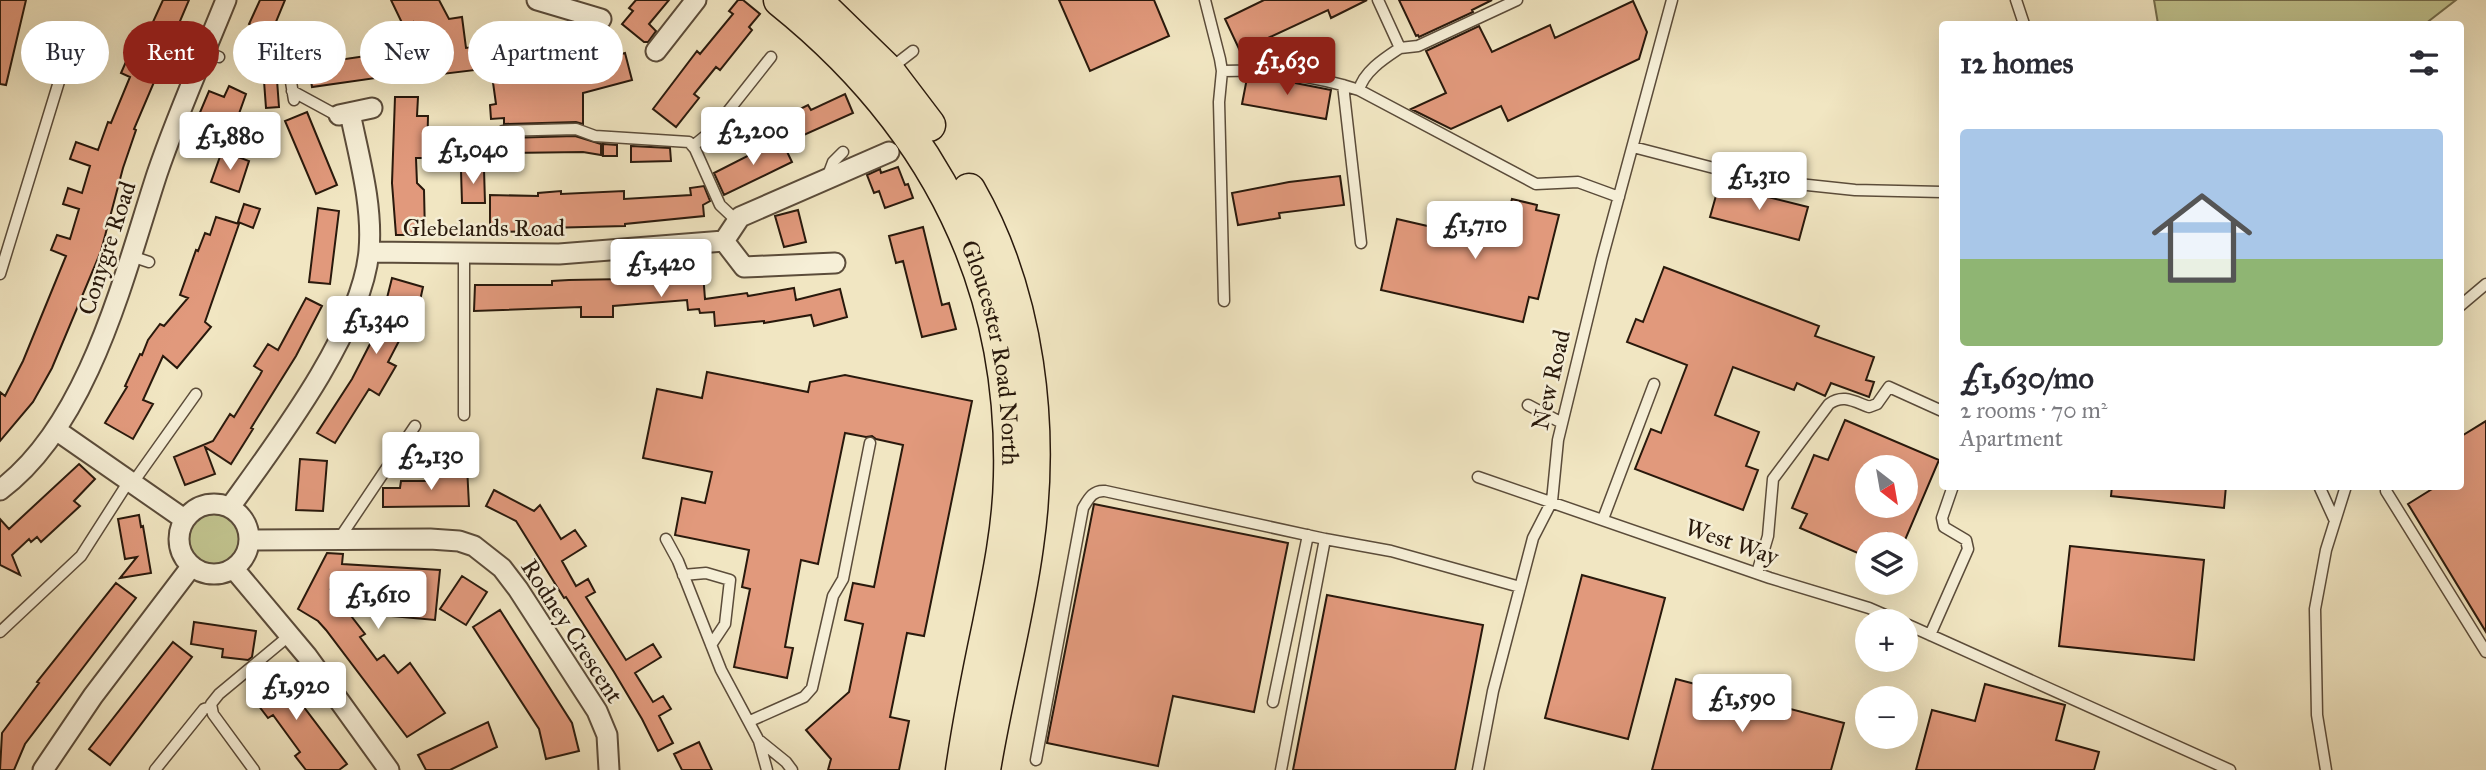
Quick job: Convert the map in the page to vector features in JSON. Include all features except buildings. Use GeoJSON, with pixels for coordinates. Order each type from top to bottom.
{"type":"FeatureCollection","features":[{"type":"Feature","properties":{"kind":"main road","name":"Gloucester Road North"},"geometry":{"type":"LineString","coordinates":[[780,0],[823,37],[871,85],[911,138],[939,180],[960,221],[991,309],[1006,400],[1010,479],[1001,556],[962,770]]}},
{"type":"Feature","properties":{"kind":"main road","name":"Gloucester Road North"},"geometry":{"type":"LineString","coordinates":[[815,0],[888,71],[937,138],[978,207],[1005,270],[1019,324],[1026,362],[1032,435],[1028,544],[984,770]]}},
{"type":"Feature","properties":{"kind":"street","name":"Conygre Road"},"geometry":{"type":"LineString","coordinates":[[0,490],[36,457],[56,430],[140,259],[158,171],[212,55],[226,0]]}},
{"type":"Feature","properties":{"kind":"street"},"geometry":{"type":"LineString","coordinates":[[537,0],[594,11]]}},
{"type":"Feature","properties":{"kind":"street"},"geometry":{"type":"LineString","coordinates":[[656,51],[696,0]]}},
{"type":"Feature","properties":{"kind":"street"},"geometry":{"type":"LineString","coordinates":[[230,507],[276,444],[321,372],[356,305],[369,252],[369,217],[344,114],[372,108]]}},
{"type":"Feature","properties":{"kind":"street"},"geometry":{"type":"LineString","coordinates":[[835,263],[744,267],[724,241],[740,217],[889,152]]}},
{"type":"Feature","properties":{"kind":"street","name":"Glebelands Road"},"geometry":{"type":"LineString","coordinates":[[369,252],[558,254],[724,241]]}},
{"type":"Feature","properties":{"kind":"street"},"geometry":{"type":"LineString","coordinates":[[56,430],[184,519]]}},
{"type":"Feature","properties":{"kind":"street"},"geometry":{"type":"LineString","coordinates":[[210,504],[230,507],[244,521],[249,540],[242,561],[223,574],[201,573],[191,567],[180,550],[178,540],[184,519],[191,512],[210,504]]}},
{"type":"Feature","properties":{"kind":"street","name":"Rodney Crescent"},"geometry":{"type":"LineString","coordinates":[[249,540],[449,540],[474,546],[490,556],[518,589],[597,711],[607,735],[609,770]]}},
{"type":"Feature","properties":{"kind":"street"},"geometry":{"type":"LineString","coordinates":[[51,767],[93,695],[191,567]]}},
{"type":"Feature","properties":{"kind":"street"},"geometry":{"type":"LineString","coordinates":[[234,569],[290,635],[390,770]]}},
{"type":"Feature","properties":{"kind":"lane"},"geometry":{"type":"LineString","coordinates":[[1205,0],[1222,71],[1219,102],[1224,301]]}},
{"type":"Feature","properties":{"kind":"lane"},"geometry":{"type":"LineString","coordinates":[[1378,0],[1400,48]]}},
{"type":"Feature","properties":{"kind":"lane"},"geometry":{"type":"LineString","coordinates":[[1359,90],[1360,83],[1372,69],[1400,48],[1419,46],[1517,0]]}},
{"type":"Feature","properties":{"kind":"lane","name":"New Road"},"geometry":{"type":"LineString","coordinates":[[1478,770],[1493,691],[1520,587],[1534,538],[1552,502],[1562,423],[1672,0]]}},
{"type":"Feature","properties":{"kind":"lane"},"geometry":{"type":"LineString","coordinates":[[2016,0],[2023,21]]}},
{"type":"Feature","properties":{"kind":"lane"},"geometry":{"type":"LineString","coordinates":[[888,71],[913,51]]}},
{"type":"Feature","properties":{"kind":"lane"},"geometry":{"type":"LineString","coordinates":[[693,146],[714,129],[771,57]]}},
{"type":"Feature","properties":{"kind":"lane"},"geometry":{"type":"LineString","coordinates":[[1222,71],[1249,70],[1359,90],[1536,184],[1578,182],[1619,197]]}},
{"type":"Feature","properties":{"kind":"lane"},"geometry":{"type":"LineString","coordinates":[[0,274],[58,84]]}},
{"type":"Feature","properties":{"kind":"lane"},"geometry":{"type":"LineString","coordinates":[[291,84],[293,95],[344,114]]}},
{"type":"Feature","properties":{"kind":"lane"},"geometry":{"type":"LineString","coordinates":[[1343,85],[1361,243]]}},
{"type":"Feature","properties":{"kind":"lane"},"geometry":{"type":"LineString","coordinates":[[503,131],[576,129],[595,135],[685,141],[693,146],[720,205],[737,221]]}},
{"type":"Feature","properties":{"kind":"lane"},"geometry":{"type":"LineString","coordinates":[[1633,147],[1760,180],[1855,190],[1939,192]]}},
{"type":"Feature","properties":{"kind":"lane"},"geometry":{"type":"LineString","coordinates":[[827,179],[833,162],[843,152]]}},
{"type":"Feature","properties":{"kind":"lane"},"geometry":{"type":"LineString","coordinates":[[464,253],[464,415]]}},
{"type":"Feature","properties":{"kind":"lane"},"geometry":{"type":"LineString","coordinates":[[2464,301],[2486,284]]}},
{"type":"Feature","properties":{"kind":"lane"},"geometry":{"type":"LineString","coordinates":[[1603,519],[1654,383]]}},
{"type":"Feature","properties":{"kind":"lane"},"geometry":{"type":"LineString","coordinates":[[1757,573],[1768,536],[1773,479],[1829,404],[1844,397],[1869,407],[1877,404],[1889,387],[1939,410]]}},
{"type":"Feature","properties":{"kind":"lane"},"geometry":{"type":"LineString","coordinates":[[0,632],[81,556],[130,482],[196,394]]}},
{"type":"Feature","properties":{"kind":"lane"},"geometry":{"type":"LineString","coordinates":[[1528,405],[1562,423]]}},
{"type":"Feature","properties":{"kind":"lane"},"geometry":{"type":"LineString","coordinates":[[338,540],[415,426]]}},
{"type":"Feature","properties":{"kind":"lane"},"geometry":{"type":"LineString","coordinates":[[750,721],[804,697],[811,688],[832,596],[843,579],[870,443]]}},
{"type":"Feature","properties":{"kind":"lane","name":"West Way"},"geometry":{"type":"LineString","coordinates":[[1478,477],[1757,573],[1871,609]]}},
{"type":"Feature","properties":{"kind":"lane"},"geometry":{"type":"LineString","coordinates":[[1930,635],[1968,549],[1966,540],[1944,527],[1942,517],[1952,490]]}},
{"type":"Feature","properties":{"kind":"lane"},"geometry":{"type":"LineString","coordinates":[[2321,490],[2335,521]]}},
{"type":"Feature","properties":{"kind":"lane"},"geometry":{"type":"LineString","coordinates":[[2326,770],[2317,715],[2315,609],[2326,550],[2345,490]]}},
{"type":"Feature","properties":{"kind":"lane"},"geometry":{"type":"LineString","coordinates":[[1036,760],[1083,508],[1091,495],[1098,491],[1391,551],[1520,587]]}},
{"type":"Feature","properties":{"kind":"lane"},"geometry":{"type":"LineString","coordinates":[[2386,491],[2486,652]]}},
{"type":"Feature","properties":{"kind":"lane"},"geometry":{"type":"LineString","coordinates":[[1273,702],[1308,535]]}},
{"type":"Feature","properties":{"kind":"lane"},"geometry":{"type":"LineString","coordinates":[[1281,770],[1325,538]]}},
{"type":"Feature","properties":{"kind":"lane"},"geometry":{"type":"LineString","coordinates":[[666,539],[710,645],[759,741],[767,770]]}},
{"type":"Feature","properties":{"kind":"lane"},"geometry":{"type":"LineString","coordinates":[[683,575],[706,573],[730,580],[724,624],[710,645]]}},
{"type":"Feature","properties":{"kind":"lane"},"geometry":{"type":"LineString","coordinates":[[1918,630],[2230,770]]}},
{"type":"Feature","properties":{"kind":"lane"},"geometry":{"type":"LineString","coordinates":[[254,770],[215,717],[212,701],[290,635]]}},
{"type":"Feature","properties":{"kind":"lane"},"geometry":{"type":"LineString","coordinates":[[155,770],[204,709],[211,707]]}},
{"type":"Feature","properties":{"kind":"lane"},"geometry":{"type":"LineString","coordinates":[[759,741],[792,770]]}},
{"type":"Feature","properties":{"kind":"green space"},"geometry":{"type":"Polygon","coordinates":[[[2154,0],[2456,0],[2429,21],[2158,21],[2154,0]]]}},
{"type":"Feature","properties":{"kind":"green space"},"geometry":{"type":"Polygon","coordinates":[[[214,514],[224,516],[232,522],[238,530],[238,550],[232,558],[224,564],[214,566],[204,564],[196,558],[190,550],[188,540],[190,530],[196,522],[204,516],[214,514]]]}}]}
